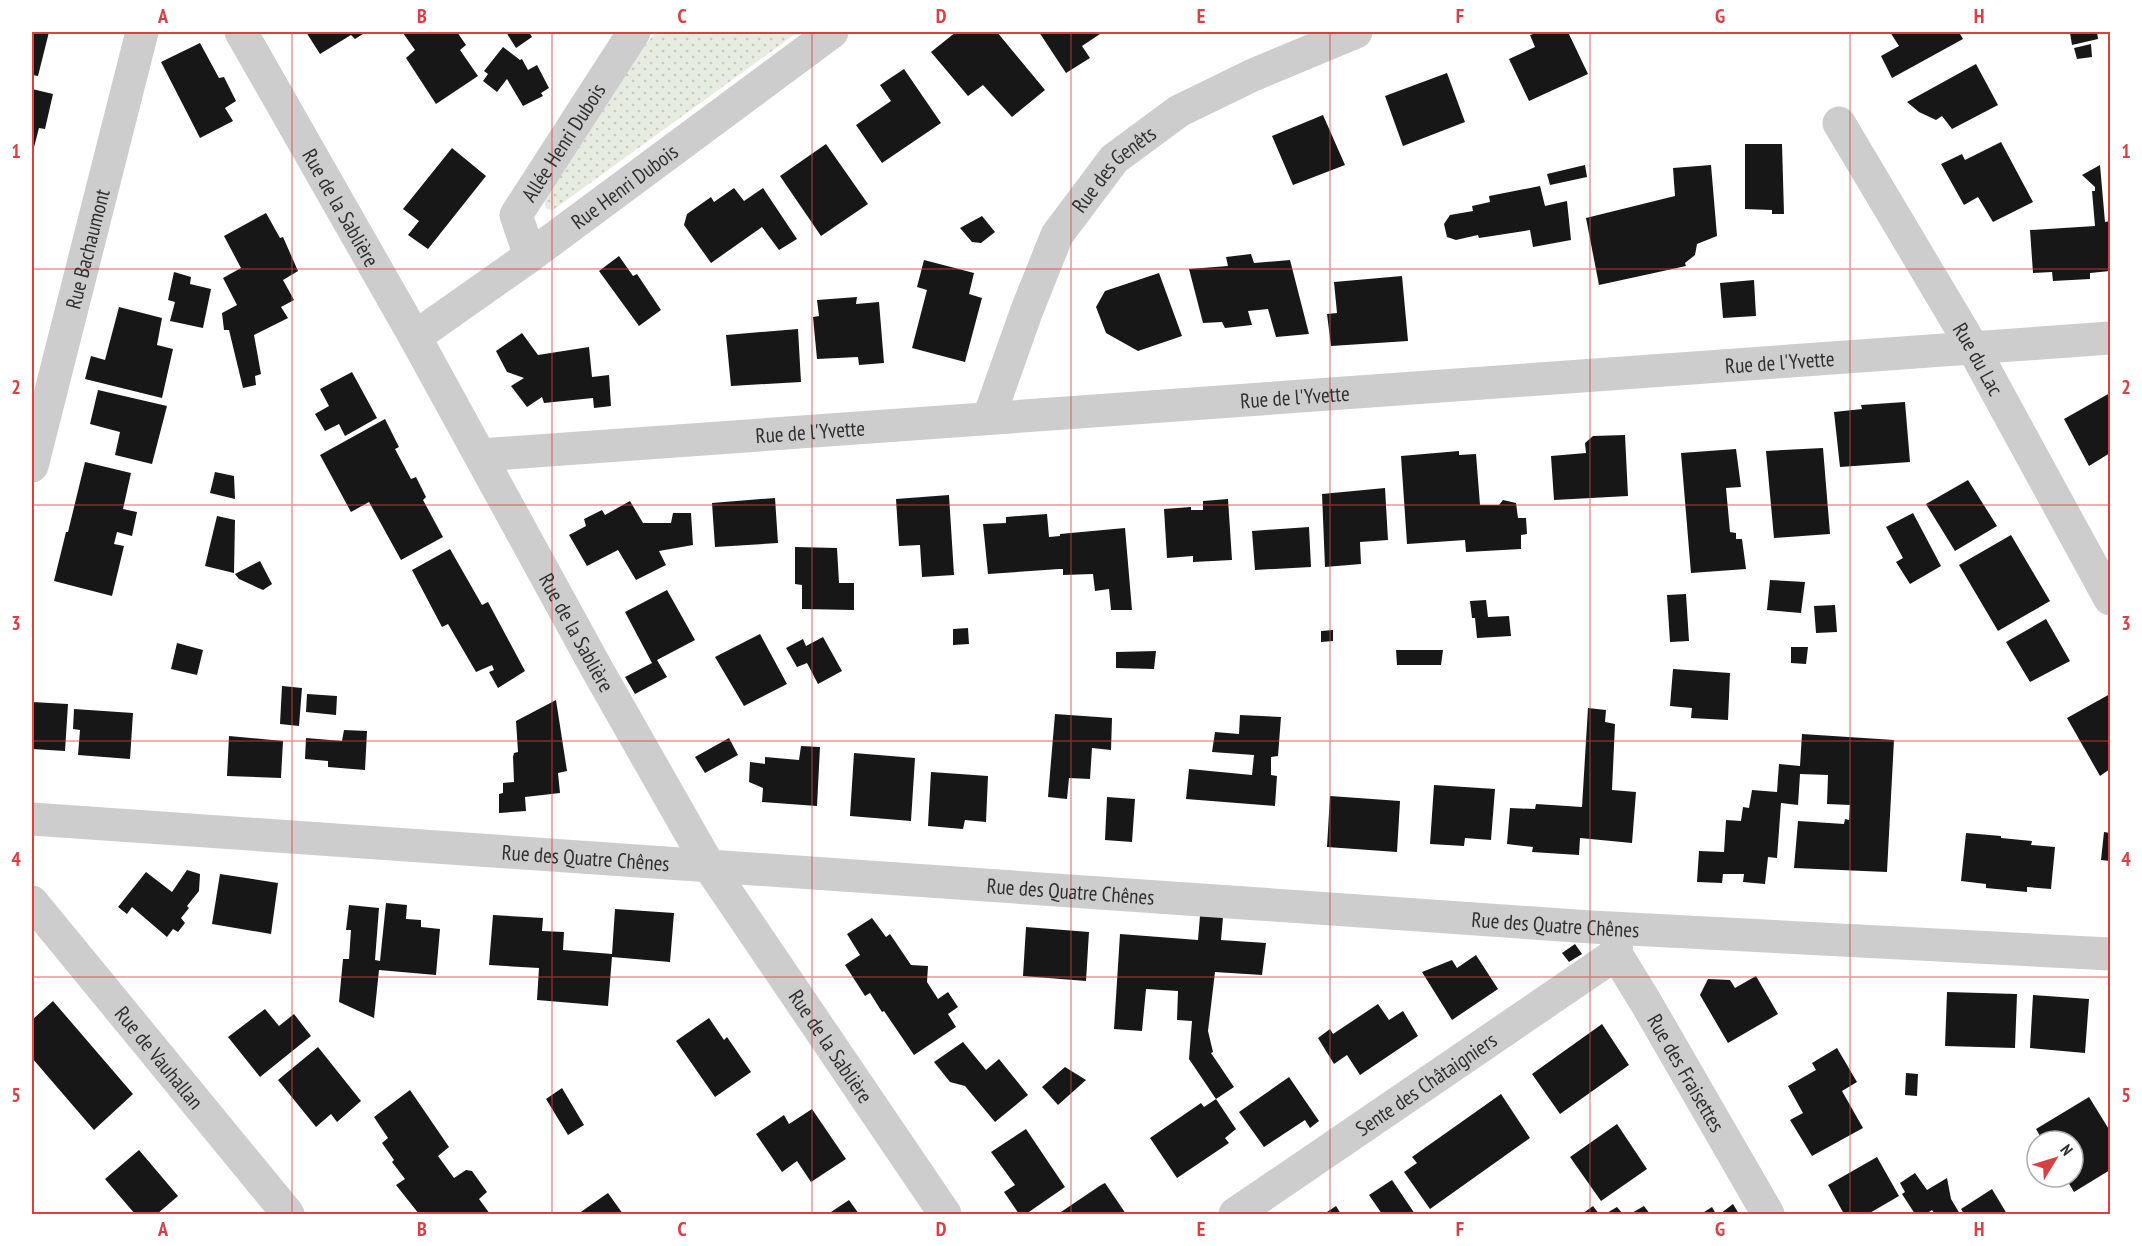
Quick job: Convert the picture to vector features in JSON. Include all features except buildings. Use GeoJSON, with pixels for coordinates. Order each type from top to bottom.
{"type":"FeatureCollection","features":[{"type":"Feature","properties":{"kind":"street","name":"Rue Bachaumont"},"geometry":{"type":"LineString","coordinates":[[32,466],[142,32]]}},
{"type":"Feature","properties":{"kind":"street","name":"Rue de la Sablière"},"geometry":{"type":"LineString","coordinates":[[241,32],[415,337],[598,671],[709,866],[945,1215]]}},
{"type":"Feature","properties":{"kind":"street","name":"Allée Henri Dubois"},"geometry":{"type":"LineString","coordinates":[[530,256],[516,215],[634,32]]}},
{"type":"Feature","properties":{"kind":"street","name":"Rue Henri Dubois"},"geometry":{"type":"LineString","coordinates":[[415,337],[530,256],[832,32]]}},
{"type":"Feature","properties":{"kind":"street","name":"Rue des Genêts"},"geometry":{"type":"LineString","coordinates":[[988,417],[1057,235],[1114,159],[1179,111],[1253,75],[1356,32]]}},
{"type":"Feature","properties":{"kind":"street","name":"Rue du Lac"},"geometry":{"type":"LineString","coordinates":[[1839,123],[1973,348],[2110,599]]}},
{"type":"Feature","properties":{"kind":"street","name":"Rue de l'Yvette"},"geometry":{"type":"LineString","coordinates":[[481,455],[2110,338]]}},
{"type":"Feature","properties":{"kind":"street","name":"Rue des Quatre Chênes"},"geometry":{"type":"LineString","coordinates":[[32,819],[709,866],[1616,941],[2110,954]]}},
{"type":"Feature","properties":{"kind":"street","name":"Rue de Vauhallan"},"geometry":{"type":"LineString","coordinates":[[32,902],[288,1215]]}},
{"type":"Feature","properties":{"kind":"street","name":"Sente des Châtaigniers"},"geometry":{"type":"LineString","coordinates":[[1235,1215],[1616,941]]}},
{"type":"Feature","properties":{"kind":"street","name":"Rue des Fraisettes"},"geometry":{"type":"LineString","coordinates":[[1616,941],[1645,1001],[1768,1215]]}},
{"type":"Feature","properties":{"kind":"shaded area"},"geometry":{"type":"Polygon","coordinates":[[[656,32],[798,32],[553,210],[546,209],[544,198],[642,49],[656,32]]]}}]}
